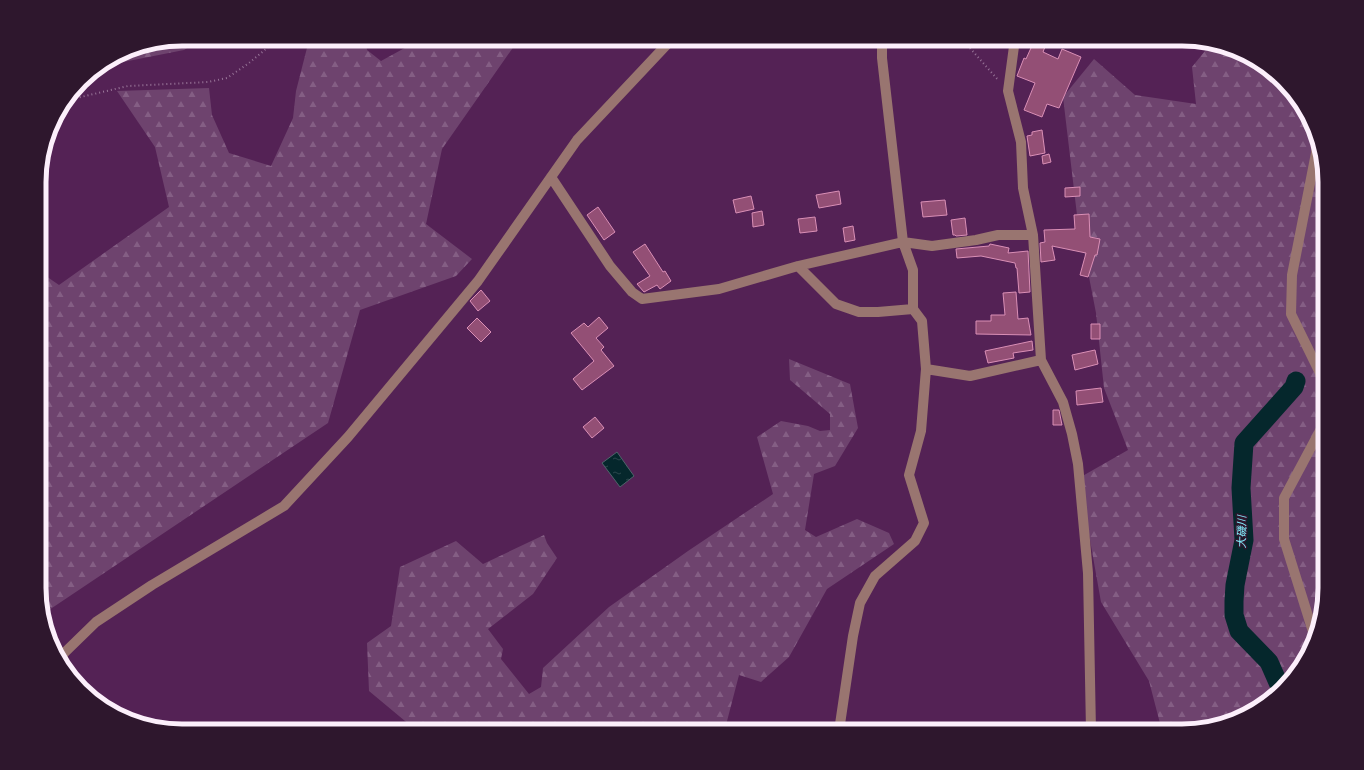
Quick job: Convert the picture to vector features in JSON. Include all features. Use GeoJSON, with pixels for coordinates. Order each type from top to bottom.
{"type":"FeatureCollection","features":[{"type":"Feature","properties":{"kind":"street"},"geometry":{"type":"LineString","coordinates":[[63,654],[102,618],[152,585],[284,506],[348,437],[478,281],[577,140],[665,46]]}},
{"type":"Feature","properties":{"kind":"street"},"geometry":{"type":"LineString","coordinates":[[840,724],[853,636],[860,603],[875,576],[915,541],[924,523],[909,475],[921,431],[926,369],[922,321],[913,309],[914,270],[903,242],[882,58],[882,46]]}},
{"type":"Feature","properties":{"kind":"street"},"geometry":{"type":"LineString","coordinates":[[1014,46],[1008,91],[1021,142],[1023,188],[1033,235],[1041,360],[1063,402],[1072,434],[1078,464],[1088,573],[1091,724]]}},
{"type":"Feature","properties":{"kind":"street"},"geometry":{"type":"LineString","coordinates":[[1315,157],[1292,275],[1291,314],[1318,369]]}},
{"type":"Feature","properties":{"kind":"street"},"geometry":{"type":"LineString","coordinates":[[551,177],[610,266],[632,292],[642,299],[719,289],[798,266],[903,242],[932,246],[998,236],[1033,235]]}},
{"type":"Feature","properties":{"kind":"street"},"geometry":{"type":"LineString","coordinates":[[798,266],[836,304],[859,312],[913,309]]}},
{"type":"Feature","properties":{"kind":"street"},"geometry":{"type":"LineString","coordinates":[[926,369],[970,376],[1041,360]]}},
{"type":"Feature","properties":{"kind":"street"},"geometry":{"type":"LineString","coordinates":[[1312,627],[1284,539],[1284,498],[1318,433]]}},
{"type":"Feature","properties":{"kind":"path"},"geometry":{"type":"LineString","coordinates":[[74,98],[128,86],[208,82],[227,78],[249,63],[270,46]]}},
{"type":"Feature","properties":{"kind":"path"},"geometry":{"type":"LineString","coordinates":[[968,46],[1008,91]]}},
{"type":"Feature","properties":{"kind":"green space"},"geometry":{"type":"Polygon","coordinates":[[[190,46],[184,50],[115,64],[130,56],[155,49],[164,47],[190,46]]]}},
{"type":"Feature","properties":{"kind":"green space"},"geometry":{"type":"Polygon","coordinates":[[[307,46],[366,46],[367,50],[381,61],[408,46],[514,46],[442,149],[426,224],[472,259],[456,276],[360,310],[328,423],[48,611],[46,588],[46,276],[59,285],[169,207],[155,147],[117,91],[209,88],[212,115],[229,153],[271,166],[293,118],[296,91],[307,46]]]}},
{"type":"Feature","properties":{"kind":"green space"},"geometry":{"type":"Polygon","coordinates":[[[1207,49],[1234,56],[1250,64],[1265,74],[1290,99],[1308,130],[1313,147],[1318,173],[1318,597],[1308,640],[1295,664],[1272,690],[1258,701],[1226,717],[1191,724],[1160,724],[1149,681],[1101,602],[1079,478],[1128,450],[1104,388],[1096,313],[1077,215],[1063,97],[1094,59],[1135,95],[1196,104],[1192,67],[1207,49]]]}},
{"type":"Feature","properties":{"kind":"green space"},"geometry":{"type":"Polygon","coordinates":[[[789,359],[850,384],[858,428],[835,466],[814,474],[805,530],[816,537],[857,519],[889,533],[894,544],[827,589],[789,657],[761,682],[739,675],[726,724],[409,724],[369,691],[367,643],[391,626],[400,567],[456,541],[483,564],[544,535],[547,543],[557,558],[533,594],[488,629],[503,649],[501,659],[529,694],[541,687],[543,668],[609,607],[688,551],[773,494],[757,437],[781,421],[808,426],[820,431],[830,430],[830,414],[790,380],[789,359]]]}},
{"type":"Feature","properties":{"kind":"water"},"geometry":{"type":"Polygon","coordinates":[[[617,452],[634,476],[620,487],[602,463],[617,452]]]}},
{"type":"Feature","properties":{"kind":"building"},"geometry":{"type":"Polygon","coordinates":[[[1032,46],[1045,46],[1043,52],[1058,59],[1062,49],[1081,57],[1059,108],[1047,104],[1042,117],[1024,110],[1035,83],[1017,76],[1024,58],[1026,59],[1032,46]]]}},
{"type":"Feature","properties":{"kind":"building"},"geometry":{"type":"Polygon","coordinates":[[[1042,130],[1045,153],[1030,156],[1027,136],[1032,135],[1032,132],[1042,130]]]}},
{"type":"Feature","properties":{"kind":"building"},"geometry":{"type":"Polygon","coordinates":[[[1049,154],[1051,162],[1043,164],[1042,156],[1049,154]]]}},
{"type":"Feature","properties":{"kind":"building"},"geometry":{"type":"Polygon","coordinates":[[[1080,187],[1080,196],[1065,197],[1065,188],[1080,187]]]}},
{"type":"Feature","properties":{"kind":"building"},"geometry":{"type":"Polygon","coordinates":[[[839,191],[841,204],[819,208],[816,195],[839,191]]]}},
{"type":"Feature","properties":{"kind":"building"},"geometry":{"type":"Polygon","coordinates":[[[751,196],[754,209],[736,213],[733,200],[751,196]]]}},
{"type":"Feature","properties":{"kind":"building"},"geometry":{"type":"Polygon","coordinates":[[[945,200],[947,215],[923,217],[921,202],[945,200]]]}},
{"type":"Feature","properties":{"kind":"building"},"geometry":{"type":"Polygon","coordinates":[[[598,207],[615,232],[604,240],[587,215],[598,207]]]}},
{"type":"Feature","properties":{"kind":"building"},"geometry":{"type":"Polygon","coordinates":[[[762,211],[764,225],[753,227],[752,213],[762,211]]]}},
{"type":"Feature","properties":{"kind":"building"},"geometry":{"type":"Polygon","coordinates":[[[1089,214],[1090,237],[1100,239],[1097,255],[1095,255],[1088,277],[1080,275],[1086,253],[1052,246],[1055,260],[1041,262],[1040,243],[1045,242],[1044,230],[1075,229],[1074,215],[1089,214]]]}},
{"type":"Feature","properties":{"kind":"building"},"geometry":{"type":"Polygon","coordinates":[[[815,217],[817,231],[800,233],[798,219],[815,217]]]}},
{"type":"Feature","properties":{"kind":"building"},"geometry":{"type":"Polygon","coordinates":[[[965,218],[967,235],[953,235],[951,220],[965,218]]]}},
{"type":"Feature","properties":{"kind":"building"},"geometry":{"type":"Polygon","coordinates":[[[853,226],[855,240],[845,242],[843,228],[853,226]]]}},
{"type":"Feature","properties":{"kind":"building"},"geometry":{"type":"Polygon","coordinates":[[[645,244],[663,272],[665,271],[671,281],[660,289],[657,285],[644,292],[637,284],[650,276],[633,252],[645,244]]]}},
{"type":"Feature","properties":{"kind":"building"},"geometry":{"type":"Polygon","coordinates":[[[990,244],[1009,248],[1008,253],[1028,251],[1030,292],[1019,293],[1017,268],[1015,263],[981,256],[957,258],[956,249],[989,246],[990,244]]]}},
{"type":"Feature","properties":{"kind":"building"},"geometry":{"type":"Polygon","coordinates":[[[481,290],[490,301],[478,311],[470,301],[481,290]]]}},
{"type":"Feature","properties":{"kind":"building"},"geometry":{"type":"Polygon","coordinates":[[[1016,292],[1018,319],[1028,318],[1031,335],[976,334],[976,321],[991,321],[991,315],[1005,315],[1003,293],[1016,292]]]}},
{"type":"Feature","properties":{"kind":"building"},"geometry":{"type":"Polygon","coordinates":[[[599,317],[608,328],[596,338],[604,347],[601,350],[614,366],[582,390],[573,379],[594,361],[571,333],[584,323],[588,327],[599,317]]]}},
{"type":"Feature","properties":{"kind":"building"},"geometry":{"type":"Polygon","coordinates":[[[477,318],[491,332],[481,342],[467,328],[477,318]]]}},
{"type":"Feature","properties":{"kind":"building"},"geometry":{"type":"Polygon","coordinates":[[[1091,324],[1100,324],[1100,339],[1091,339],[1091,324]]]}},
{"type":"Feature","properties":{"kind":"building"},"geometry":{"type":"Polygon","coordinates":[[[1032,341],[1033,350],[1013,353],[1014,358],[988,363],[985,351],[1032,341]]]}},
{"type":"Feature","properties":{"kind":"building"},"geometry":{"type":"Polygon","coordinates":[[[1095,350],[1098,364],[1075,370],[1072,355],[1095,350]]]}},
{"type":"Feature","properties":{"kind":"building"},"geometry":{"type":"Polygon","coordinates":[[[1101,388],[1103,402],[1077,405],[1076,391],[1101,388]]]}},
{"type":"Feature","properties":{"kind":"building"},"geometry":{"type":"Polygon","coordinates":[[[1053,410],[1059,410],[1062,425],[1053,425],[1053,410]]]}},
{"type":"Feature","properties":{"kind":"building"},"geometry":{"type":"Polygon","coordinates":[[[595,417],[604,428],[592,438],[583,427],[595,417]]]}},
{"type":"Feature","properties":{"kind":"waterway","name":"大磯川"},"geometry":{"type":"LineString","coordinates":[[1278,684],[1269,662],[1239,631],[1234,615],[1234,601],[1235,585],[1244,540],[1241,488],[1244,443],[1294,387],[1296,381]]}}]}
